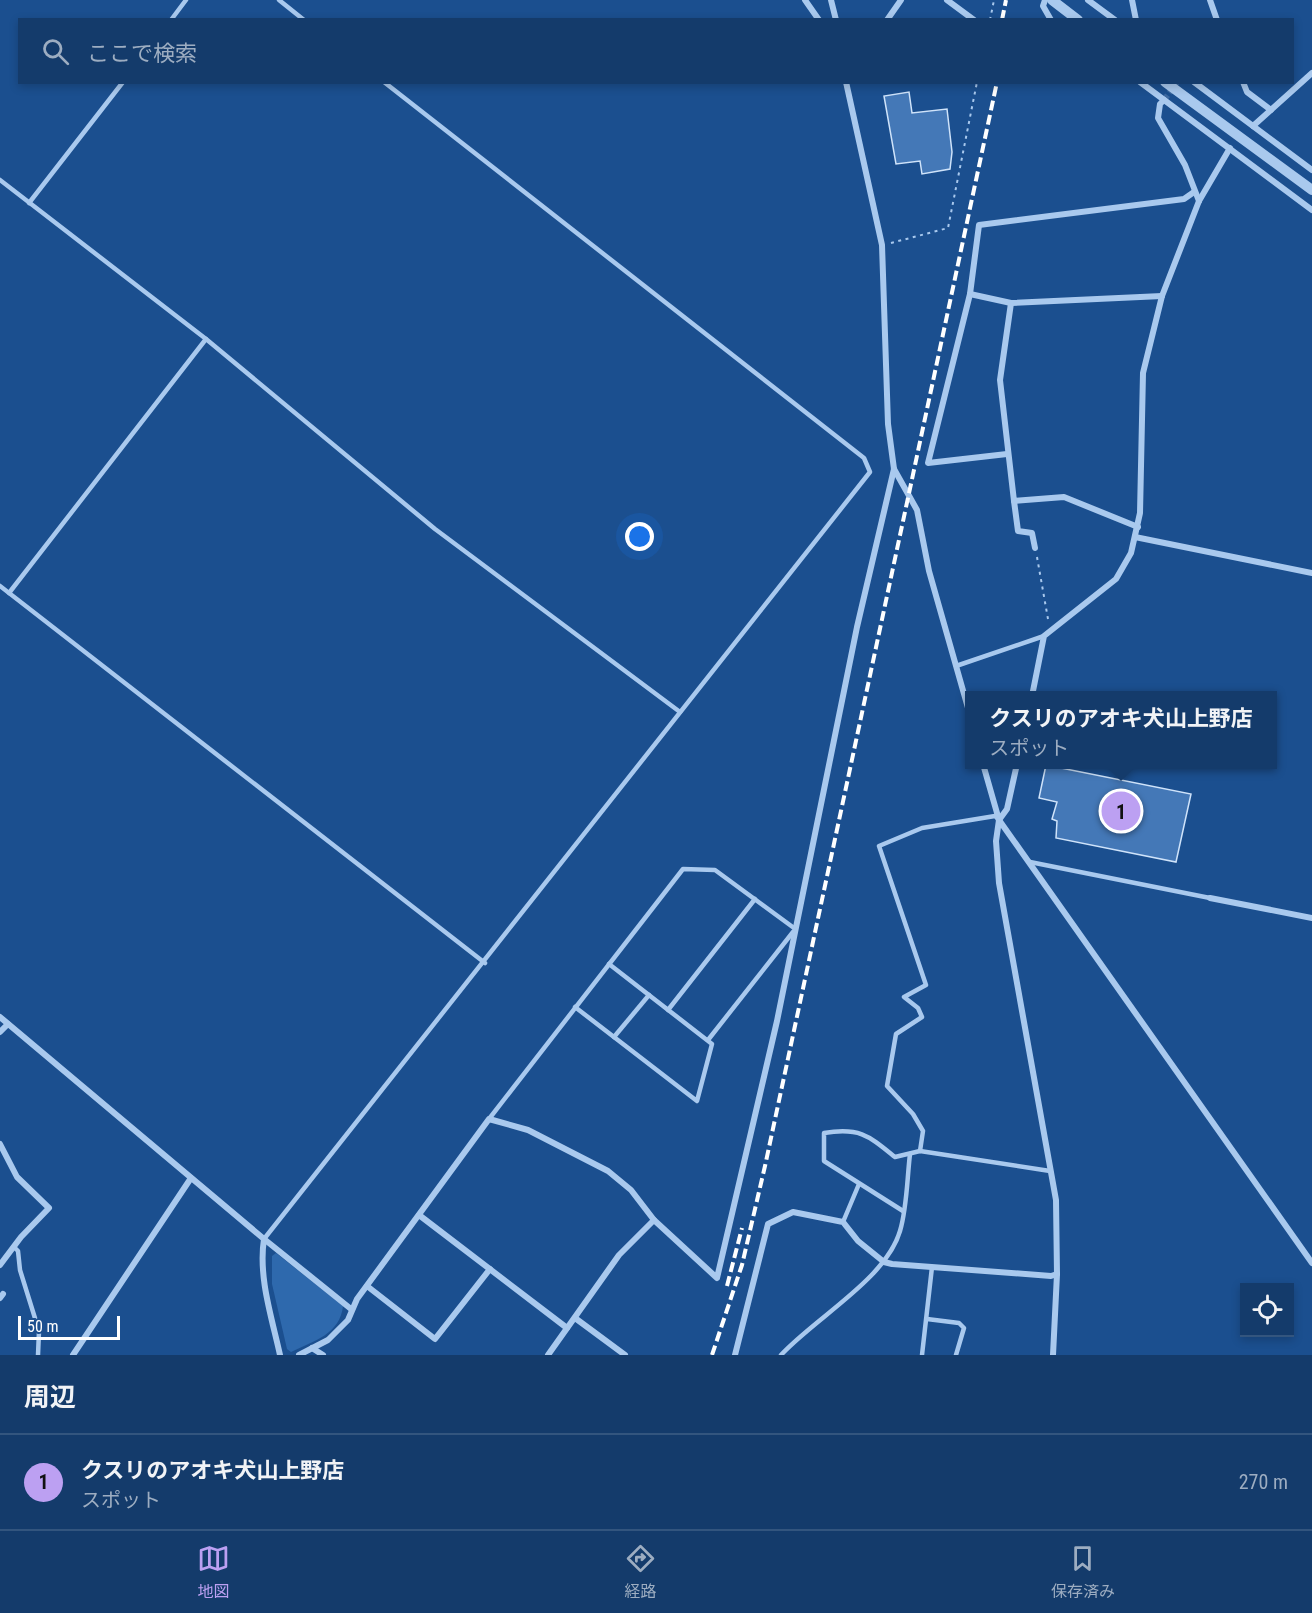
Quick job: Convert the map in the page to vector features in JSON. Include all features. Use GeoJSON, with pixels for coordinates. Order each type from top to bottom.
{"type":"FeatureCollection","features":[{"type":"Feature","properties":{"kind":"street"},"geometry":{"type":"LineString","coordinates":[[805,0],[818,18]]}},
{"type":"Feature","properties":{"kind":"street"},"geometry":{"type":"LineString","coordinates":[[831,0],[836,18]]}},
{"type":"Feature","properties":{"kind":"street"},"geometry":{"type":"LineString","coordinates":[[888,18],[901,0]]}},
{"type":"Feature","properties":{"kind":"street"},"geometry":{"type":"LineString","coordinates":[[946,0],[971,18]]}},
{"type":"Feature","properties":{"kind":"street"},"geometry":{"type":"LineString","coordinates":[[1045,0],[1043,6],[1050,18]]}},
{"type":"Feature","properties":{"kind":"street"},"geometry":{"type":"LineString","coordinates":[[1052,0],[1075,18]]}},
{"type":"Feature","properties":{"kind":"street"},"geometry":{"type":"LineString","coordinates":[[1088,0],[1112,18]]}},
{"type":"Feature","properties":{"kind":"street"},"geometry":{"type":"LineString","coordinates":[[1132,0],[1136,18]]}},
{"type":"Feature","properties":{"kind":"street"},"geometry":{"type":"LineString","coordinates":[[1210,0],[1216,18]]}},
{"type":"Feature","properties":{"kind":"street"},"geometry":{"type":"LineString","coordinates":[[1253,126],[1312,73]]}},
{"type":"Feature","properties":{"kind":"street"},"geometry":{"type":"LineString","coordinates":[[299,1355],[328,1340],[348,1320],[351,1309],[367,1286],[489,1119],[528,1130],[608,1171],[631,1190],[654,1220],[717,1278],[777,1021],[857,627],[894,469],[888,424],[882,245],[846,84]]}},
{"type":"Feature","properties":{"kind":"street"},"geometry":{"type":"LineString","coordinates":[[1143,84],[1312,210]]}},
{"type":"Feature","properties":{"kind":"street"},"geometry":{"type":"LineString","coordinates":[[1168,84],[1312,190]]}},
{"type":"Feature","properties":{"kind":"street"},"geometry":{"type":"LineString","coordinates":[[1197,84],[1312,170]]}},
{"type":"Feature","properties":{"kind":"street"},"geometry":{"type":"LineString","coordinates":[[1244,84],[1247,92],[1271,110]]}},
{"type":"Feature","properties":{"kind":"street"},"geometry":{"type":"LineString","coordinates":[[1164,100],[1160,104],[1158,118],[1185,165],[1199,201]]}},
{"type":"Feature","properties":{"kind":"street"},"geometry":{"type":"LineString","coordinates":[[1033,691],[1047,634],[1116,579],[1124,567],[1136,537],[1143,373],[1162,296],[1199,201],[1230,148]]}},
{"type":"Feature","properties":{"kind":"street"},"geometry":{"type":"LineString","coordinates":[[1006,454],[928,463],[970,294],[979,225],[1184,200],[1194,192]]}},
{"type":"Feature","properties":{"kind":"street"},"geometry":{"type":"LineString","coordinates":[[970,294],[1011,303],[1162,296]]}},
{"type":"Feature","properties":{"kind":"street"},"geometry":{"type":"LineString","coordinates":[[1011,303],[1000,380],[1006,454],[1018,531],[1032,533],[1035,548]]}},
{"type":"Feature","properties":{"kind":"street"},"geometry":{"type":"LineString","coordinates":[[894,469],[917,510],[929,571],[965,700]]}},
{"type":"Feature","properties":{"kind":"street"},"geometry":{"type":"LineString","coordinates":[[1014,501],[1064,497],[1138,527]]}},
{"type":"Feature","properties":{"kind":"street"},"geometry":{"type":"LineString","coordinates":[[1136,537],[1312,573]]}},
{"type":"Feature","properties":{"kind":"street"},"geometry":{"type":"LineString","coordinates":[[984,769],[999,820],[1312,1263]]}},
{"type":"Feature","properties":{"kind":"street"},"geometry":{"type":"LineString","coordinates":[[1016,769],[1007,809],[999,820],[996,841],[999,883],[1056,1200],[1057,1274],[1053,1355]]}},
{"type":"Feature","properties":{"kind":"street"},"geometry":{"type":"LineString","coordinates":[[1210,898],[1312,918]]}},
{"type":"Feature","properties":{"kind":"street"},"geometry":{"type":"LineString","coordinates":[[0,1017],[264,1239],[351,1309]]}},
{"type":"Feature","properties":{"kind":"street"},"geometry":{"type":"LineString","coordinates":[[0,1032],[8,1023]]}},
{"type":"Feature","properties":{"kind":"street"},"geometry":{"type":"LineString","coordinates":[[0,1144],[17,1177],[49,1208],[0,1265]]}},
{"type":"Feature","properties":{"kind":"street"},"geometry":{"type":"LineString","coordinates":[[73,1355],[191,1178]]}},
{"type":"Feature","properties":{"kind":"street"},"geometry":{"type":"LineString","coordinates":[[735,1355],[768,1224],[793,1212],[843,1222],[858,1241],[884,1262],[1051,1276],[1057,1274]]}},
{"type":"Feature","properties":{"kind":"street"},"geometry":{"type":"LineString","coordinates":[[419,1215],[567,1328]]}},
{"type":"Feature","properties":{"kind":"street"},"geometry":{"type":"LineString","coordinates":[[548,1355],[620,1255],[654,1220]]}},
{"type":"Feature","properties":{"kind":"street"},"geometry":{"type":"LineString","coordinates":[[264,1239],[262,1253],[265,1287],[280,1355]]}},
{"type":"Feature","properties":{"kind":"street"},"geometry":{"type":"LineString","coordinates":[[367,1286],[435,1339],[490,1269]]}},
{"type":"Feature","properties":{"kind":"street"},"geometry":{"type":"LineString","coordinates":[[574,1318],[625,1355]]}},
{"type":"Feature","properties":{"kind":"street"},"geometry":{"type":"LineString","coordinates":[[312,1348],[322,1355]]}},
{"type":"Feature","properties":{"kind":"lane"},"geometry":{"type":"LineString","coordinates":[[172,18],[186,0]]}},
{"type":"Feature","properties":{"kind":"lane"},"geometry":{"type":"LineString","coordinates":[[279,0],[302,18]]}},
{"type":"Feature","properties":{"kind":"lane"},"geometry":{"type":"LineString","coordinates":[[29,204],[121,84]]}},
{"type":"Feature","properties":{"kind":"lane"},"geometry":{"type":"LineString","coordinates":[[264,1239],[485,963],[870,472],[864,458],[387,84]]}},
{"type":"Feature","properties":{"kind":"lane"},"geometry":{"type":"LineString","coordinates":[[0,180],[206,339],[435,528],[680,712]]}},
{"type":"Feature","properties":{"kind":"lane"},"geometry":{"type":"LineString","coordinates":[[9,594],[206,339]]}},
{"type":"Feature","properties":{"kind":"lane"},"geometry":{"type":"LineString","coordinates":[[0,586],[485,963]]}},
{"type":"Feature","properties":{"kind":"lane"},"geometry":{"type":"LineString","coordinates":[[956,666],[1047,634]]}},
{"type":"Feature","properties":{"kind":"lane"},"geometry":{"type":"LineString","coordinates":[[920,1151],[923,1131],[913,1114],[887,1086],[896,1034],[922,1017],[918,1008],[904,996],[926,985],[879,846],[922,828],[995,816],[999,820]]}},
{"type":"Feature","properties":{"kind":"lane"},"geometry":{"type":"LineString","coordinates":[[1030,862],[1210,898]]}},
{"type":"Feature","properties":{"kind":"lane"},"geometry":{"type":"LineString","coordinates":[[489,1119],[683,869],[715,870],[794,930],[708,1040]]}},
{"type":"Feature","properties":{"kind":"lane"},"geometry":{"type":"LineString","coordinates":[[668,1010],[755,899]]}},
{"type":"Feature","properties":{"kind":"lane"},"geometry":{"type":"LineString","coordinates":[[575,1007],[698,1101],[712,1044],[609,964]]}},
{"type":"Feature","properties":{"kind":"lane"},"geometry":{"type":"LineString","coordinates":[[615,1038],[649,995]]}},
{"type":"Feature","properties":{"kind":"lane"},"geometry":{"type":"LineString","coordinates":[[903,1211],[824,1161],[824,1133],[841,1130],[866,1133],[895,1157],[920,1151],[1050,1171]]}},
{"type":"Feature","properties":{"kind":"lane"},"geometry":{"type":"LineString","coordinates":[[781,1355],[801,1333],[884,1262],[900,1233],[910,1154]]}},
{"type":"Feature","properties":{"kind":"lane"},"geometry":{"type":"LineString","coordinates":[[843,1222],[859,1184]]}},
{"type":"Feature","properties":{"kind":"lane"},"geometry":{"type":"LineString","coordinates":[[14,1247],[18,1251],[20,1270],[39,1331],[38,1355]]}},
{"type":"Feature","properties":{"kind":"lane"},"geometry":{"type":"LineString","coordinates":[[922,1355],[932,1267]]}},
{"type":"Feature","properties":{"kind":"lane"},"geometry":{"type":"LineString","coordinates":[[927,1319],[959,1323],[964,1328],[956,1355]]}},
{"type":"Feature","properties":{"kind":"path"},"geometry":{"type":"LineString","coordinates":[[990,18],[994,0]]}},
{"type":"Feature","properties":{"kind":"path"},"geometry":{"type":"LineString","coordinates":[[882,245],[948,228],[977,84]]}},
{"type":"Feature","properties":{"kind":"path"},"geometry":{"type":"LineString","coordinates":[[1035,548],[1047,634]]}},
{"type":"Feature","properties":{"kind":"shaded area"},"geometry":{"type":"Polygon","coordinates":[[[276,1253],[343,1306],[341,1316],[331,1330],[317,1340],[291,1352],[287,1349],[272,1284],[272,1256],[276,1253]]]}},
{"type":"Feature","properties":{"kind":"building"},"geometry":{"type":"Polygon","coordinates":[[[909,92],[912,113],[947,109],[952,152],[950,169],[922,174],[920,161],[896,164],[884,96],[909,92]]]}},
{"type":"Feature","properties":{"kind":"building"},"geometry":{"type":"Polygon","coordinates":[[[1045,769],[1066,769],[1191,794],[1176,862],[1056,838],[1057,821],[1052,819],[1057,802],[1039,798],[1045,769]]]}},
{"type":"Feature","properties":{"kind":"tunnel"},"geometry":{"type":"LineString","coordinates":[[1164,100],[1176,84]]}},
{"type":"Feature","properties":{"kind":"railway"},"geometry":{"type":"LineString","coordinates":[[1002,18],[1006,0]]}},
{"type":"Feature","properties":{"kind":"railway"},"geometry":{"type":"LineString","coordinates":[[712,1355],[742,1265],[765,1166],[997,84]]}},
{"type":"Feature","properties":{"kind":"railway"},"geometry":{"type":"LineString","coordinates":[[727,1286],[742,1228]]}},
{"type":"Feature","properties":{"kind":"place","name":"クスリのアオキ犬山上野店"},"geometry":{"type":"Point","coordinates":[1121,811]}}]}
